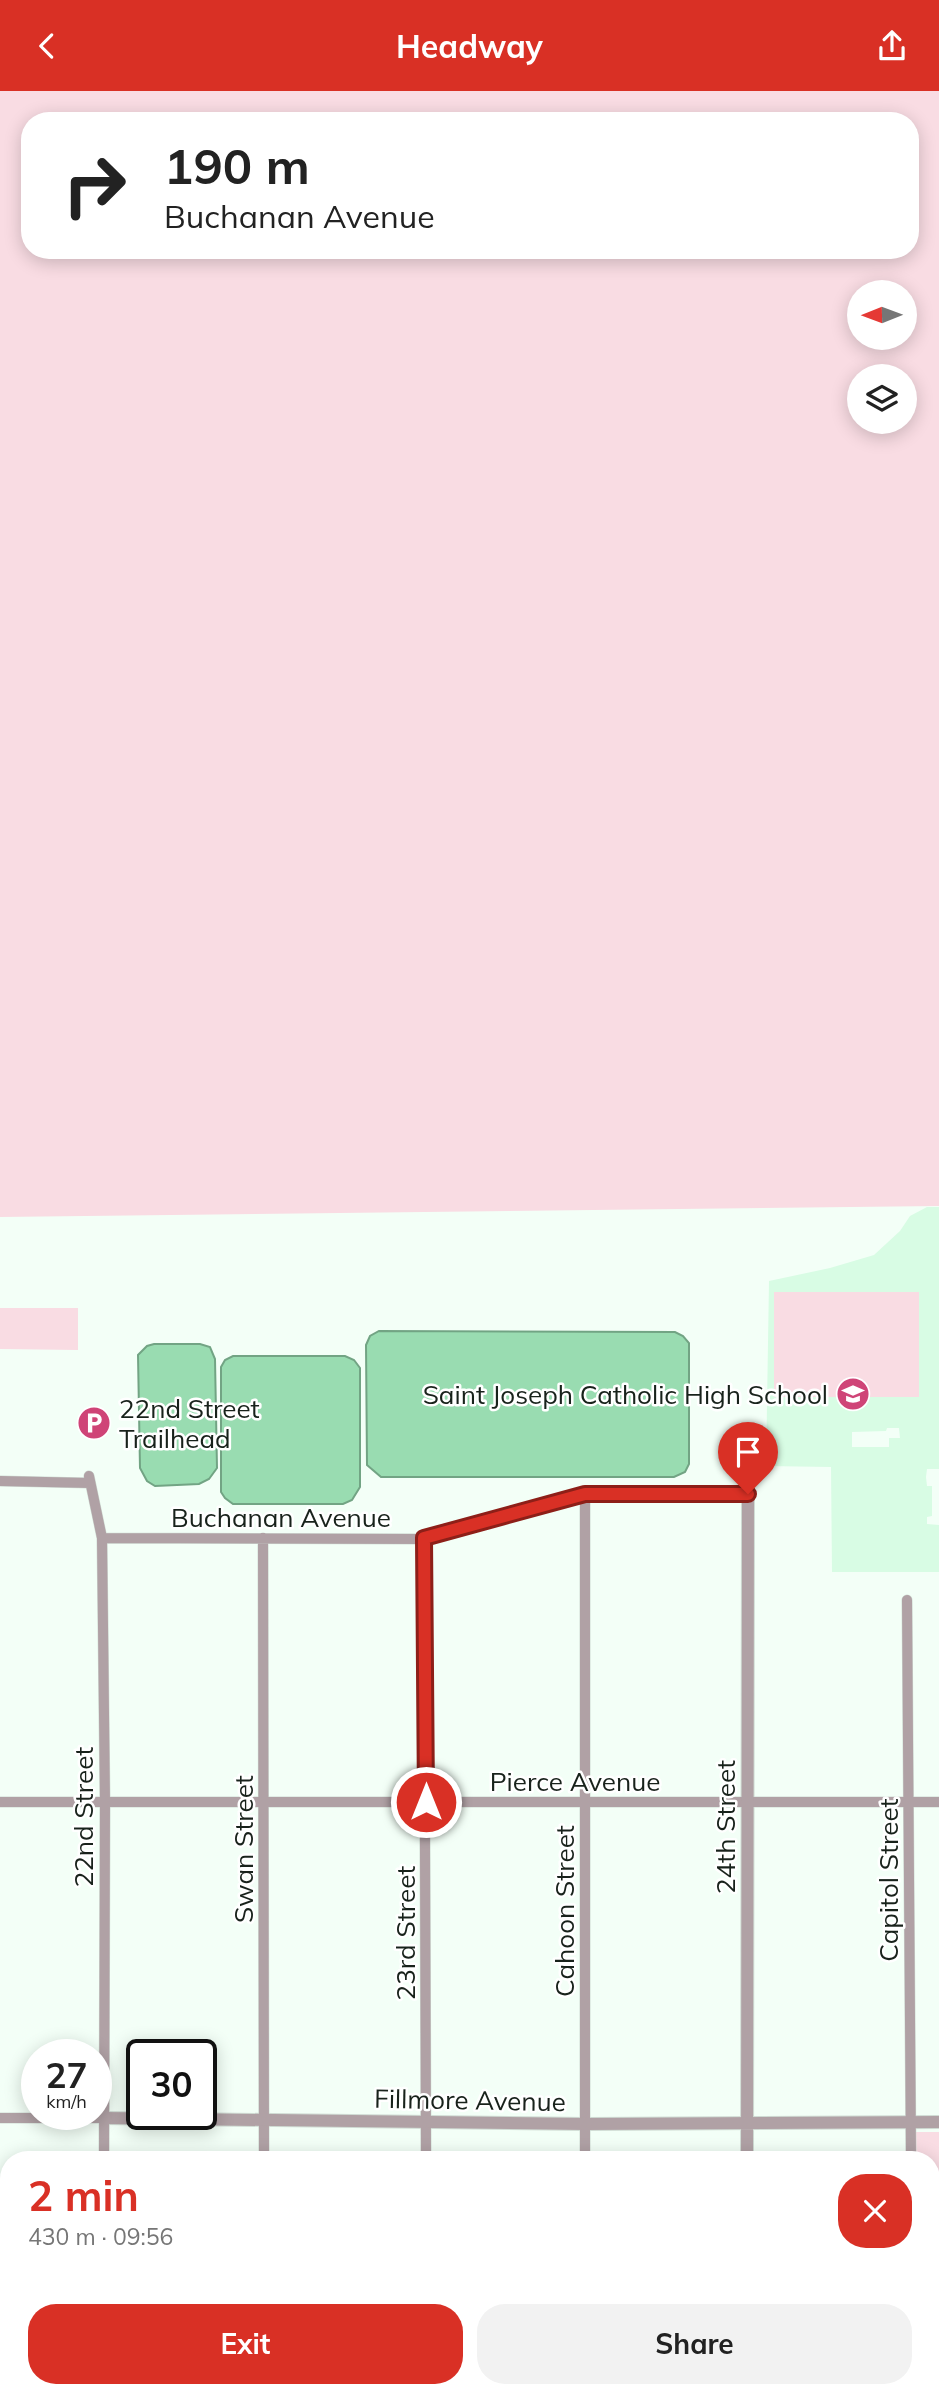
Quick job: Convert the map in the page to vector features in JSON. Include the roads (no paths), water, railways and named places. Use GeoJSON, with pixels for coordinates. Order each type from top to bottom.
{"type":"FeatureCollection","features":[{"type":"Feature","properties":{"kind":"street","name":"22nd Street"},"geometry":{"type":"LineString","coordinates":[[0,1482],[89,1479],[102,1538],[104,2039]]}},
{"type":"Feature","properties":{"kind":"street","name":"Buchanan Avenue"},"geometry":{"type":"LineString","coordinates":[[102,1538],[424,1538],[585,1494],[748,1494]]}},
{"type":"Feature","properties":{"kind":"street","name":"Cahoon Street"},"geometry":{"type":"LineString","coordinates":[[585,1494],[585,2151]]}},
{"type":"Feature","properties":{"kind":"street","name":"24th Street"},"geometry":{"type":"LineString","coordinates":[[747,2151],[748,1494]]}},
{"type":"Feature","properties":{"kind":"street","name":"Swan Street"},"geometry":{"type":"LineString","coordinates":[[263,1538],[264,2151]]}},
{"type":"Feature","properties":{"kind":"street","name":"23rd Street"},"geometry":{"type":"LineString","coordinates":[[424,1538],[426,2151]]}},
{"type":"Feature","properties":{"kind":"street","name":"Capitol Street"},"geometry":{"type":"LineString","coordinates":[[907,1600],[911,2151]]}},
{"type":"Feature","properties":{"kind":"street","name":"Pierce Avenue"},"geometry":{"type":"LineString","coordinates":[[0,1802],[939,1802]]}},
{"type":"Feature","properties":{"kind":"street","name":"Fillmore Avenue"},"geometry":{"type":"LineString","coordinates":[[0,2118],[21,2118]]}},
{"type":"Feature","properties":{"kind":"street","name":"Fillmore Avenue"},"geometry":{"type":"LineString","coordinates":[[112,2118],[585,2124],[939,2122]]}},
{"type":"Feature","properties":{"kind":"street","name":"22nd Street"},"geometry":{"type":"LineString","coordinates":[[104,2130],[104,2151]]}},
{"type":"Feature","properties":{"kind":"place","name":"Saint Joseph Catholic High School"},"geometry":{"type":"Point","coordinates":[853,1394]}},
{"type":"Feature","properties":{"kind":"place","name":"22nd Street Trailhead"},"geometry":{"type":"Point","coordinates":[94,1423]}}]}
